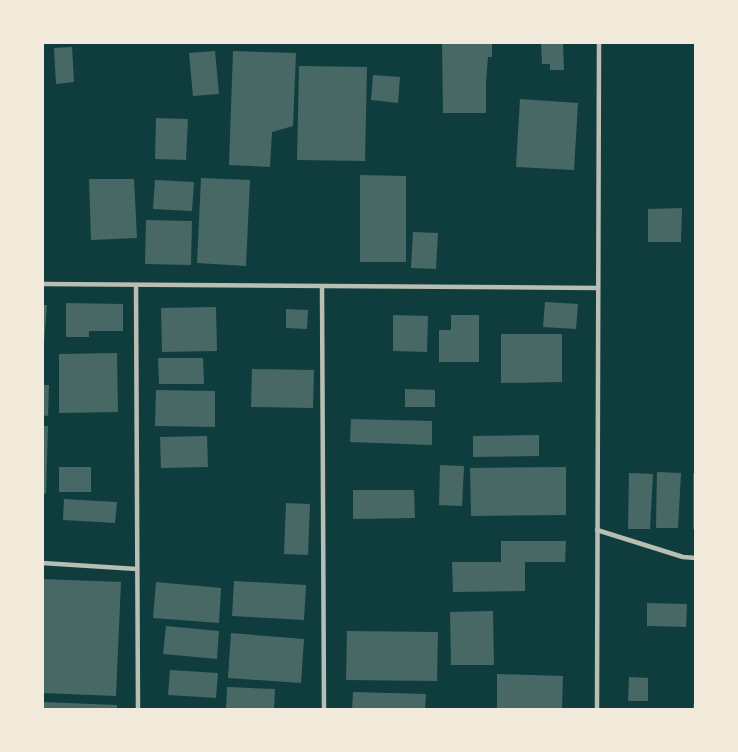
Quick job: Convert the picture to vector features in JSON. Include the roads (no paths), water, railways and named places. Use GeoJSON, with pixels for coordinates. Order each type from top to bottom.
{"type":"FeatureCollection","features":[{"type":"Feature","properties":{"kind":"street"},"geometry":{"type":"LineString","coordinates":[[597,710],[599,42]]}},
{"type":"Feature","properties":{"kind":"street"},"geometry":{"type":"LineString","coordinates":[[42,284],[598,288]]}},
{"type":"Feature","properties":{"kind":"street"},"geometry":{"type":"LineString","coordinates":[[136,285],[138,710]]}},
{"type":"Feature","properties":{"kind":"street"},"geometry":{"type":"LineString","coordinates":[[322,286],[324,710]]}},
{"type":"Feature","properties":{"kind":"street"},"geometry":{"type":"LineString","coordinates":[[597,530],[682,557],[696,558]]}},
{"type":"Feature","properties":{"kind":"street"},"geometry":{"type":"LineString","coordinates":[[42,564],[137,569]]}}]}
